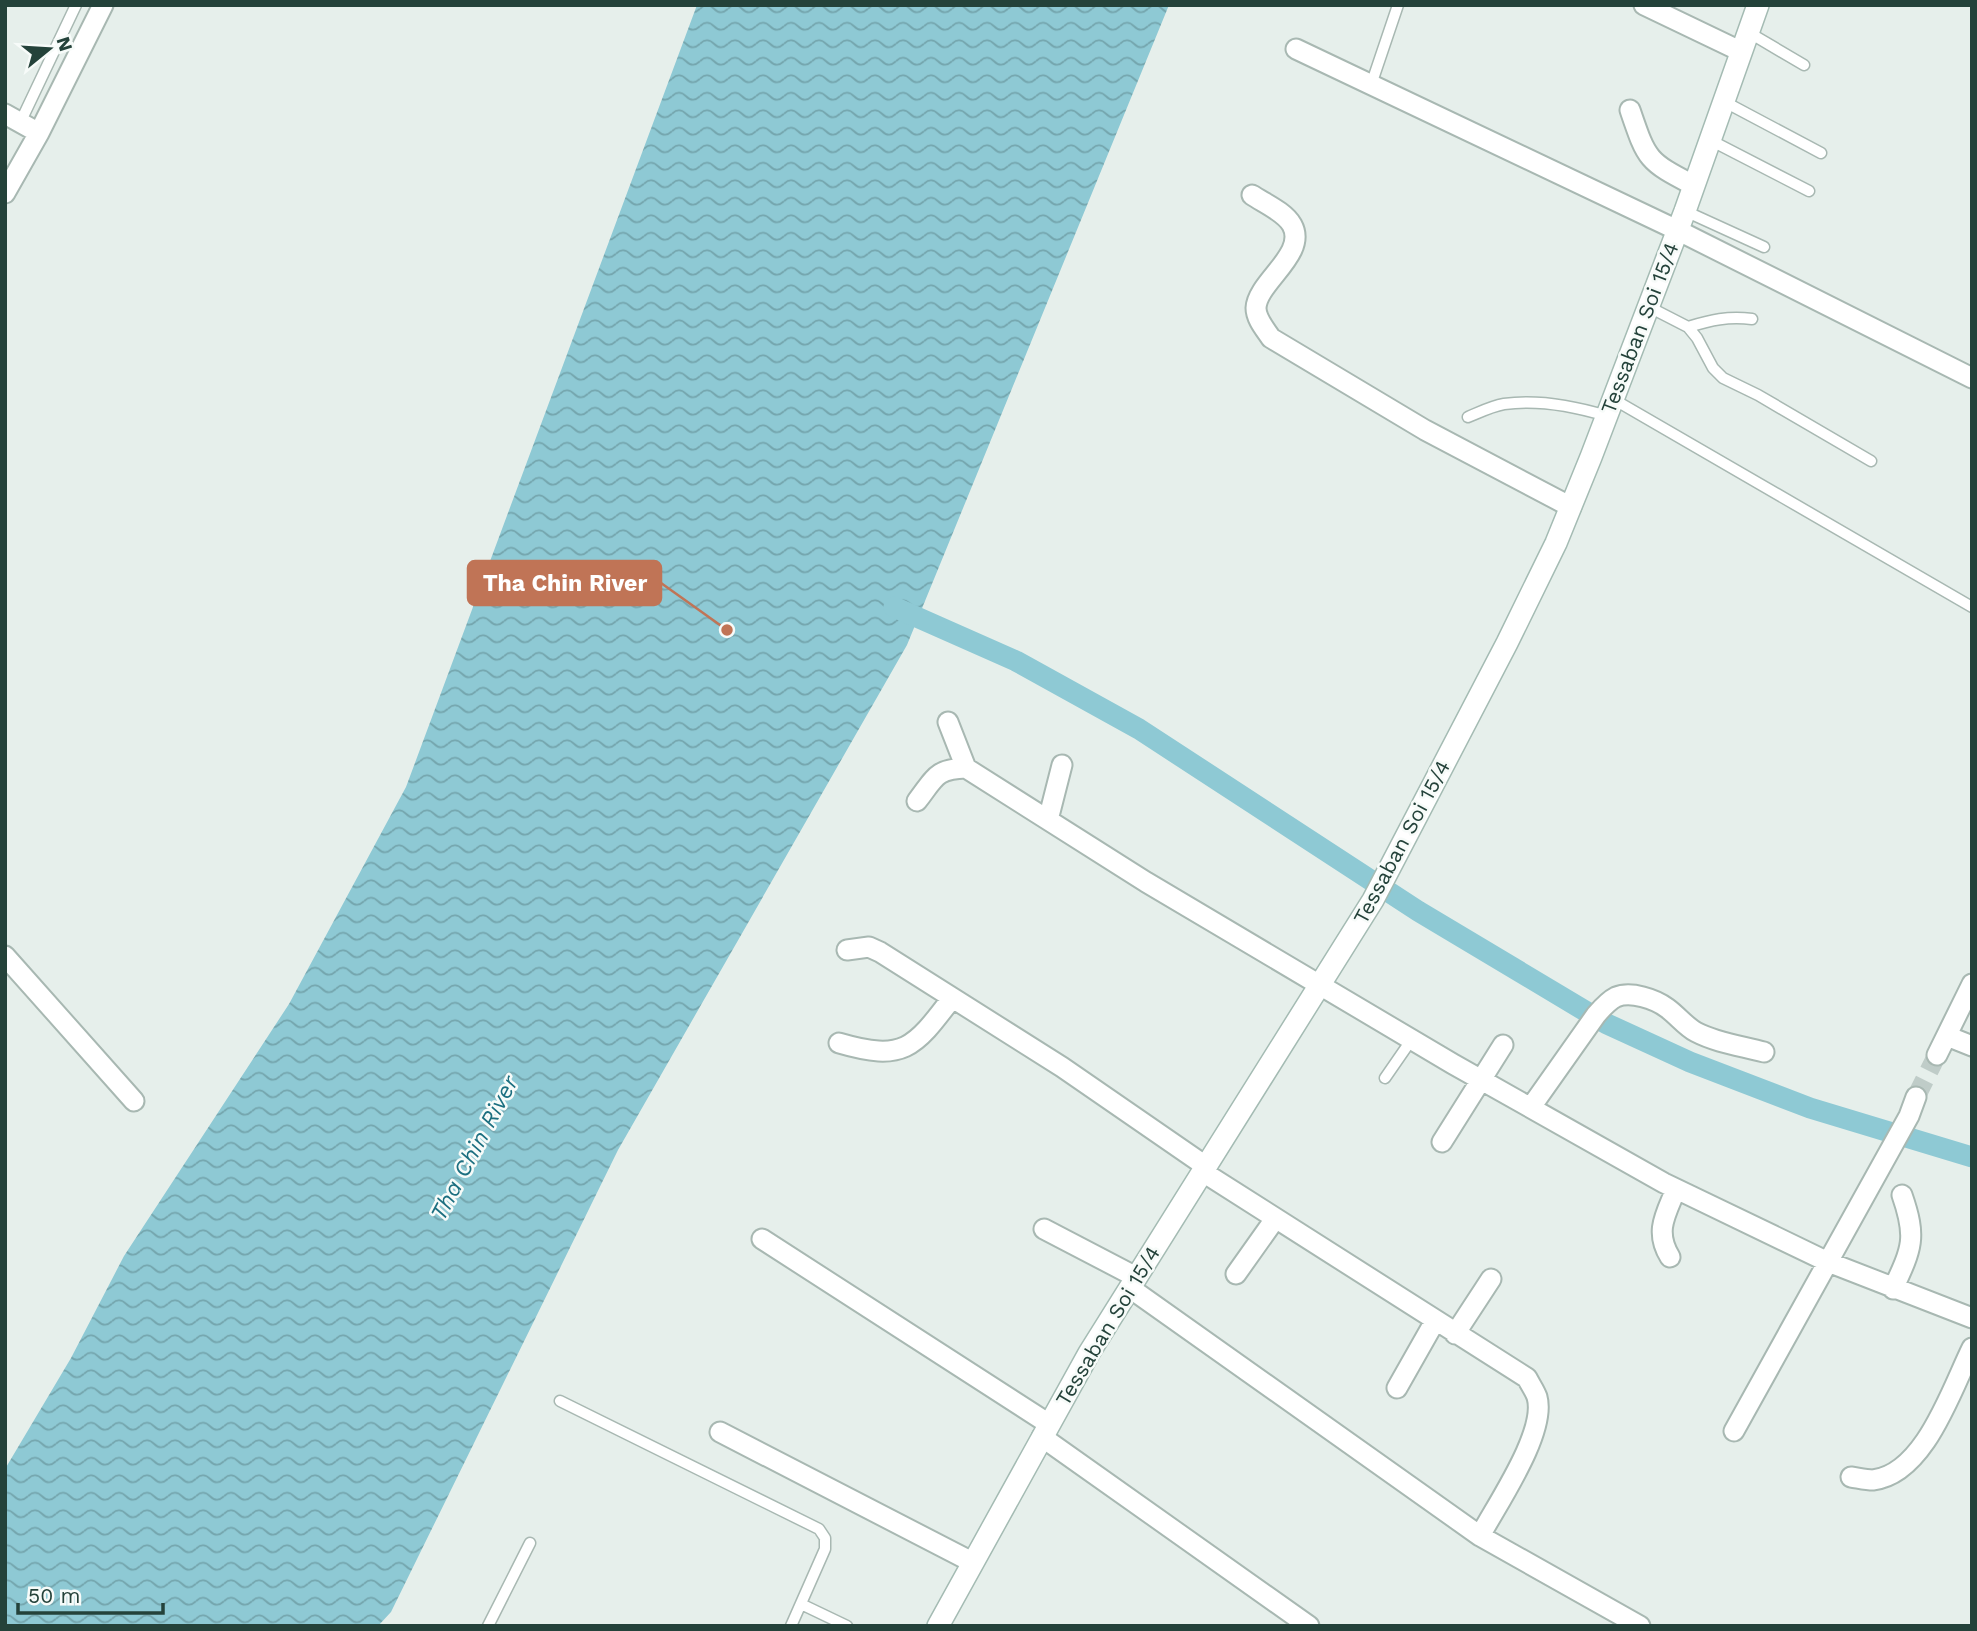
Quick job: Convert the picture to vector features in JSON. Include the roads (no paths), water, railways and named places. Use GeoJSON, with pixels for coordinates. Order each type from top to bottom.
{"type":"FeatureCollection","features":[{"type":"Feature","properties":{"kind":"street"},"geometry":{"type":"LineString","coordinates":[[5,192],[39,133],[103,5]]}},
{"type":"Feature","properties":{"kind":"street"},"geometry":{"type":"LineString","coordinates":[[1644,5],[1744,42]]}},
{"type":"Feature","properties":{"kind":"street","name":"Tessaban Soi 15/4"},"geometry":{"type":"LineString","coordinates":[[938,1626],[1045,1431],[1133,1282],[1373,900],[1507,642],[1556,543],[1610,407],[1681,221],[1758,5]]}},
{"type":"Feature","properties":{"kind":"street"},"geometry":{"type":"LineString","coordinates":[[1296,49],[1371,85],[1681,221],[1972,378]]}},
{"type":"Feature","properties":{"kind":"street"},"geometry":{"type":"LineString","coordinates":[[1630,110],[1641,144],[1651,160],[1693,185]]}},
{"type":"Feature","properties":{"kind":"street"},"geometry":{"type":"LineString","coordinates":[[13,119],[39,133]]}},
{"type":"Feature","properties":{"kind":"street"},"geometry":{"type":"LineString","coordinates":[[1252,195],[1293,225],[1294,242],[1287,258],[1260,296],[1256,308],[1261,324],[1270,338],[1425,430],[1570,507]]}},
{"type":"Feature","properties":{"kind":"street"},"geometry":{"type":"LineString","coordinates":[[948,722],[966,768]]}},
{"type":"Feature","properties":{"kind":"street"},"geometry":{"type":"LineString","coordinates":[[1048,820],[1062,765]]}},
{"type":"Feature","properties":{"kind":"street"},"geometry":{"type":"LineString","coordinates":[[917,801],[937,775],[948,769],[966,768],[1146,882],[1480,1079],[1676,1189],[1828,1262],[1972,1318]]}},
{"type":"Feature","properties":{"kind":"street"},"geometry":{"type":"LineString","coordinates":[[847,950],[869,947],[880,952],[1062,1067],[1275,1219],[1527,1378],[1537,1396],[1536,1427],[1480,1536]]}},
{"type":"Feature","properties":{"kind":"street"},"geometry":{"type":"LineString","coordinates":[[5,956],[134,1101]]}},
{"type":"Feature","properties":{"kind":"street"},"geometry":{"type":"LineString","coordinates":[[1937,1055],[1972,984]]}},
{"type":"Feature","properties":{"kind":"street"},"geometry":{"type":"LineString","coordinates":[[1531,1107],[1601,1009],[1618,996],[1633,995],[1653,1000],[1668,1009],[1683,1024],[1710,1038],[1764,1052]]}},
{"type":"Feature","properties":{"kind":"street"},"geometry":{"type":"LineString","coordinates":[[839,1043],[878,1052],[911,1045],[923,1036],[952,998]]}},
{"type":"Feature","properties":{"kind":"street"},"geometry":{"type":"LineString","coordinates":[[1947,1036],[1972,1046]]}},
{"type":"Feature","properties":{"kind":"street"},"geometry":{"type":"LineString","coordinates":[[1442,1142],[1503,1045]]}},
{"type":"Feature","properties":{"kind":"street"},"geometry":{"type":"LineString","coordinates":[[1734,1431],[1898,1137],[1916,1097]]}},
{"type":"Feature","properties":{"kind":"street"},"geometry":{"type":"LineString","coordinates":[[1670,1257],[1660,1235],[1676,1189]]}},
{"type":"Feature","properties":{"kind":"street"},"geometry":{"type":"LineString","coordinates":[[1893,1289],[1908,1257],[1912,1239],[1910,1219],[1902,1195]]}},
{"type":"Feature","properties":{"kind":"street"},"geometry":{"type":"LineString","coordinates":[[1236,1274],[1275,1219]]}},
{"type":"Feature","properties":{"kind":"street"},"geometry":{"type":"LineString","coordinates":[[1044,1229],[1133,1282],[1480,1536],[1640,1626]]}},
{"type":"Feature","properties":{"kind":"street"},"geometry":{"type":"LineString","coordinates":[[762,1239],[1045,1431],[1309,1626]]}},
{"type":"Feature","properties":{"kind":"street"},"geometry":{"type":"LineString","coordinates":[[1455,1334],[1491,1279]]}},
{"type":"Feature","properties":{"kind":"street"},"geometry":{"type":"LineString","coordinates":[[1397,1388],[1435,1321]]}},
{"type":"Feature","properties":{"kind":"street"},"geometry":{"type":"LineString","coordinates":[[1851,1477],[1873,1480],[1891,1474],[1910,1460],[1927,1442],[1972,1348]]}},
{"type":"Feature","properties":{"kind":"street"},"geometry":{"type":"LineString","coordinates":[[720,1432],[972,1562]]}},
{"type":"Feature","properties":{"kind":"lane"},"geometry":{"type":"LineString","coordinates":[[13,119],[76,5]]}},
{"type":"Feature","properties":{"kind":"lane"},"geometry":{"type":"LineString","coordinates":[[1371,85],[1398,5]]}},
{"type":"Feature","properties":{"kind":"lane"},"geometry":{"type":"LineString","coordinates":[[1744,42],[1804,65]]}},
{"type":"Feature","properties":{"kind":"lane"},"geometry":{"type":"LineString","coordinates":[[1723,101],[1821,153]]}},
{"type":"Feature","properties":{"kind":"lane"},"geometry":{"type":"LineString","coordinates":[[1709,140],[1809,191]]}},
{"type":"Feature","properties":{"kind":"lane"},"geometry":{"type":"LineString","coordinates":[[1681,221],[1763,247]]}},
{"type":"Feature","properties":{"kind":"lane"},"geometry":{"type":"LineString","coordinates":[[1648,307],[1688,327],[1713,368],[1723,378],[1758,395],[1871,461]]}},
{"type":"Feature","properties":{"kind":"lane"},"geometry":{"type":"LineString","coordinates":[[1688,327],[1731,316],[1752,319]]}},
{"type":"Feature","properties":{"kind":"lane"},"geometry":{"type":"LineString","coordinates":[[1468,417],[1502,404],[1610,407],[1972,607]]}},
{"type":"Feature","properties":{"kind":"lane"},"geometry":{"type":"LineString","coordinates":[[1385,1078],[1412,1039]]}},
{"type":"Feature","properties":{"kind":"lane"},"geometry":{"type":"LineString","coordinates":[[560,1401],[819,1529],[825,1538],[825,1549],[791,1626]]}},
{"type":"Feature","properties":{"kind":"lane"},"geometry":{"type":"LineString","coordinates":[[488,1626],[530,1543]]}},
{"type":"Feature","properties":{"kind":"lane"},"geometry":{"type":"LineString","coordinates":[[801,1604],[847,1626]]}},
{"type":"Feature","properties":{"kind":"water"},"geometry":{"type":"Polygon","coordinates":[[[697,5],[1169,5],[907,645],[618,1150],[391,1612],[378,1626],[5,1626],[5,1469],[71,1358],[124,1256],[289,1004],[406,787],[697,5]]]}},
{"type":"Feature","properties":{"kind":"waterway"},"geometry":{"type":"LineString","coordinates":[[894,607],[1016,661],[1139,729],[1418,911],[1607,1024],[1690,1062],[1810,1108],[1972,1157]]}},
{"type":"Feature","properties":{"kind":"tunnel"},"geometry":{"type":"LineString","coordinates":[[1916,1097],[1937,1055]]}},
{"type":"Feature","properties":{"kind":"place","name":"Tha Chin River"},"geometry":{"type":"Point","coordinates":[727,630]}}]}
